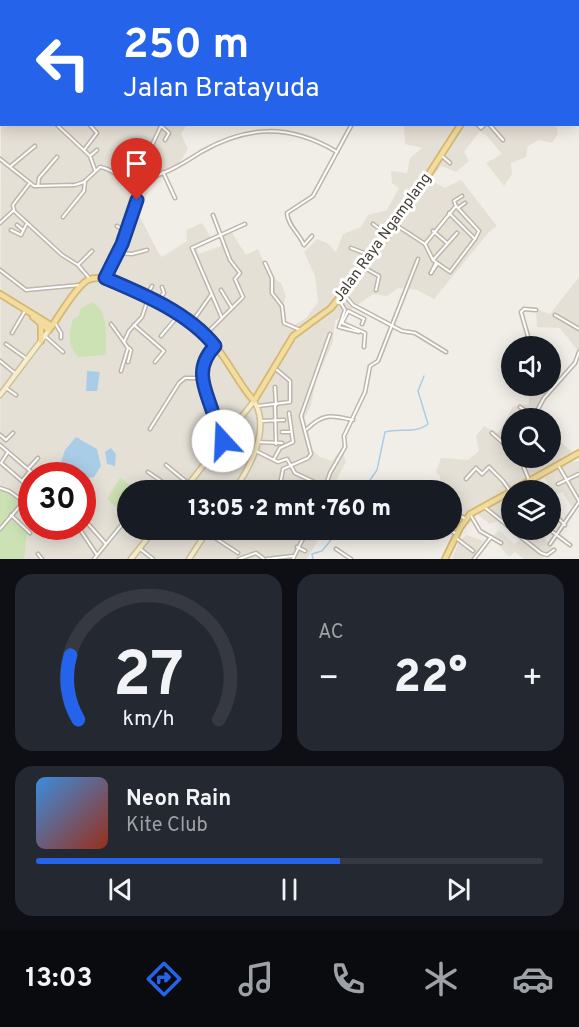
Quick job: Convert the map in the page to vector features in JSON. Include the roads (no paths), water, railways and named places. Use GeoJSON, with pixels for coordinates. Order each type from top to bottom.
{"type":"FeatureCollection","features":[{"type":"Feature","properties":{"kind":"main road","name":"Jalan Raya Ngamplang"},"geometry":{"type":"LineString","coordinates":[[256,403],[286,346],[300,330],[335,303],[343,293],[396,225],[460,126]]}},
{"type":"Feature","properties":{"kind":"main road"},"geometry":{"type":"LineString","coordinates":[[54,324],[81,285],[90,279],[105,278],[157,300],[205,335],[215,346],[235,379],[256,403]]}},
{"type":"Feature","properties":{"kind":"main road"},"geometry":{"type":"LineString","coordinates":[[1,297],[42,322],[54,324]]}},
{"type":"Feature","properties":{"kind":"main road"},"geometry":{"type":"LineString","coordinates":[[42,322],[54,324]]}},
{"type":"Feature","properties":{"kind":"main road"},"geometry":{"type":"LineString","coordinates":[[42,322],[43,338]]}},
{"type":"Feature","properties":{"kind":"main road"},"geometry":{"type":"LineString","coordinates":[[561,465],[579,453]]}},
{"type":"Feature","properties":{"kind":"main road"},"geometry":{"type":"LineString","coordinates":[[532,480],[555,468]]}},
{"type":"Feature","properties":{"kind":"main road"},"geometry":{"type":"LineString","coordinates":[[462,525],[470,514],[501,497]]}},
{"type":"Feature","properties":{"kind":"main road"},"geometry":{"type":"LineString","coordinates":[[445,559],[454,540]]}},
{"type":"Feature","properties":{"kind":"street"},"geometry":{"type":"LineString","coordinates":[[58,126],[90,156],[94,169]]}},
{"type":"Feature","properties":{"kind":"street"},"geometry":{"type":"LineString","coordinates":[[84,150],[97,133],[91,126]]}},
{"type":"Feature","properties":{"kind":"street"},"geometry":{"type":"LineString","coordinates":[[105,278],[126,232],[152,145],[161,126]]}},
{"type":"Feature","properties":{"kind":"street"},"geometry":{"type":"LineString","coordinates":[[162,126],[169,133],[165,140]]}},
{"type":"Feature","properties":{"kind":"street"},"geometry":{"type":"LineString","coordinates":[[312,236],[306,244],[291,227],[287,214],[313,196],[351,126]]}},
{"type":"Feature","properties":{"kind":"street"},"geometry":{"type":"LineString","coordinates":[[489,126],[503,140]]}},
{"type":"Feature","properties":{"kind":"street"},"geometry":{"type":"LineString","coordinates":[[63,217],[84,191],[85,181],[94,169],[105,168],[124,180],[143,177],[163,172],[235,136],[271,131],[297,133],[337,152]]}},
{"type":"Feature","properties":{"kind":"street"},"geometry":{"type":"LineString","coordinates":[[12,166],[35,146]]}},
{"type":"Feature","properties":{"kind":"street"},"geometry":{"type":"LineString","coordinates":[[90,156],[97,150]]}},
{"type":"Feature","properties":{"kind":"street"},"geometry":{"type":"LineString","coordinates":[[442,156],[450,163]]}},
{"type":"Feature","properties":{"kind":"street"},"geometry":{"type":"LineString","coordinates":[[37,185],[57,157]]}},
{"type":"Feature","properties":{"kind":"street"},"geometry":{"type":"LineString","coordinates":[[0,159],[12,166],[29,184],[71,186],[85,181]]}},
{"type":"Feature","properties":{"kind":"street"},"geometry":{"type":"LineString","coordinates":[[163,172],[175,198]]}},
{"type":"Feature","properties":{"kind":"street"},"geometry":{"type":"LineString","coordinates":[[29,184],[13,206],[14,211],[62,255],[78,265],[90,279]]}},
{"type":"Feature","properties":{"kind":"street"},"geometry":{"type":"LineString","coordinates":[[396,225],[425,244],[435,262],[450,272],[479,231],[454,201],[462,196]]}},
{"type":"Feature","properties":{"kind":"street"},"geometry":{"type":"LineString","coordinates":[[425,244],[449,213],[465,203]]}},
{"type":"Feature","properties":{"kind":"street"},"geometry":{"type":"LineString","coordinates":[[0,224],[14,211]]}},
{"type":"Feature","properties":{"kind":"street"},"geometry":{"type":"LineString","coordinates":[[449,213],[475,238]]}},
{"type":"Feature","properties":{"kind":"street"},"geometry":{"type":"LineString","coordinates":[[205,335],[243,297],[235,279],[240,273],[228,255],[213,215]]}},
{"type":"Feature","properties":{"kind":"street"},"geometry":{"type":"LineString","coordinates":[[11,230],[21,235],[27,224]]}},
{"type":"Feature","properties":{"kind":"street"},"geometry":{"type":"LineString","coordinates":[[222,318],[192,248],[244,224]]}},
{"type":"Feature","properties":{"kind":"street"},"geometry":{"type":"LineString","coordinates":[[373,224],[388,235]]}},
{"type":"Feature","properties":{"kind":"street"},"geometry":{"type":"LineString","coordinates":[[17,225],[23,230]]}},
{"type":"Feature","properties":{"kind":"street"},"geometry":{"type":"LineString","coordinates":[[117,226],[126,232]]}},
{"type":"Feature","properties":{"kind":"street"},"geometry":{"type":"LineString","coordinates":[[433,231],[447,244]]}},
{"type":"Feature","properties":{"kind":"street"},"geometry":{"type":"LineString","coordinates":[[435,262],[456,233]]}},
{"type":"Feature","properties":{"kind":"street"},"geometry":{"type":"LineString","coordinates":[[351,249],[372,256]]}},
{"type":"Feature","properties":{"kind":"street"},"geometry":{"type":"LineString","coordinates":[[118,253],[132,254],[147,250]]}},
{"type":"Feature","properties":{"kind":"street"},"geometry":{"type":"LineString","coordinates":[[78,265],[92,251]]}},
{"type":"Feature","properties":{"kind":"street"},"geometry":{"type":"LineString","coordinates":[[329,480],[345,447],[343,438],[353,420],[367,384],[369,367],[378,361],[418,259]]}},
{"type":"Feature","properties":{"kind":"street"},"geometry":{"type":"LineString","coordinates":[[265,263],[272,278],[272,293],[282,306],[284,323],[300,330]]}},
{"type":"Feature","properties":{"kind":"street"},"geometry":{"type":"LineString","coordinates":[[363,267],[379,276],[376,290]]}},
{"type":"Feature","properties":{"kind":"street"},"geometry":{"type":"LineString","coordinates":[[0,270],[26,290],[81,285]]}},
{"type":"Feature","properties":{"kind":"street"},"geometry":{"type":"LineString","coordinates":[[124,342],[134,325],[142,317],[152,286]]}},
{"type":"Feature","properties":{"kind":"street"},"geometry":{"type":"LineString","coordinates":[[157,300],[164,293],[162,287]]}},
{"type":"Feature","properties":{"kind":"street"},"geometry":{"type":"LineString","coordinates":[[221,290],[232,308]]}},
{"type":"Feature","properties":{"kind":"street"},"geometry":{"type":"LineString","coordinates":[[343,293],[353,305],[405,332],[415,333],[446,352]]}},
{"type":"Feature","properties":{"kind":"street"},"geometry":{"type":"LineString","coordinates":[[190,324],[211,295]]}},
{"type":"Feature","properties":{"kind":"street"},"geometry":{"type":"LineString","coordinates":[[335,303],[364,319],[362,324]]}},
{"type":"Feature","properties":{"kind":"street"},"geometry":{"type":"LineString","coordinates":[[528,336],[522,312],[524,309],[536,310]]}},
{"type":"Feature","properties":{"kind":"street"},"geometry":{"type":"LineString","coordinates":[[12,333],[25,311]]}},
{"type":"Feature","properties":{"kind":"street"},"geometry":{"type":"LineString","coordinates":[[346,311],[341,323],[365,333],[364,347]]}},
{"type":"Feature","properties":{"kind":"street"},"geometry":{"type":"LineString","coordinates":[[555,315],[579,329]]}},
{"type":"Feature","properties":{"kind":"street"},"geometry":{"type":"LineString","coordinates":[[161,336],[178,316]]}},
{"type":"Feature","properties":{"kind":"street"},"geometry":{"type":"LineString","coordinates":[[0,395],[54,324],[61,333],[61,338]]}},
{"type":"Feature","properties":{"kind":"street"},"geometry":{"type":"LineString","coordinates":[[111,324],[131,350],[128,362]]}},
{"type":"Feature","properties":{"kind":"street"},"geometry":{"type":"LineString","coordinates":[[134,325],[164,351],[155,362]]}},
{"type":"Feature","properties":{"kind":"street"},"geometry":{"type":"LineString","coordinates":[[280,480],[281,472],[289,463],[308,458],[311,454],[307,429],[301,416],[330,334]]}},
{"type":"Feature","properties":{"kind":"street"},"geometry":{"type":"LineString","coordinates":[[43,338],[63,352]]}},
{"type":"Feature","properties":{"kind":"street"},"geometry":{"type":"LineString","coordinates":[[6,344],[27,359]]}},
{"type":"Feature","properties":{"kind":"street"},"geometry":{"type":"LineString","coordinates":[[215,346],[201,378],[214,415],[213,431],[223,441]]}},
{"type":"Feature","properties":{"kind":"street"},"geometry":{"type":"LineString","coordinates":[[122,371],[128,348]]}},
{"type":"Feature","properties":{"kind":"street"},"geometry":{"type":"LineString","coordinates":[[561,378],[575,363],[579,352]]}},
{"type":"Feature","properties":{"kind":"street"},"geometry":{"type":"LineString","coordinates":[[0,362],[16,374]]}},
{"type":"Feature","properties":{"kind":"street"},"geometry":{"type":"LineString","coordinates":[[256,403],[275,405],[290,402],[290,381],[276,370]]}},
{"type":"Feature","properties":{"kind":"street"},"geometry":{"type":"LineString","coordinates":[[150,429],[181,381],[192,376],[201,378]]}},
{"type":"Feature","properties":{"kind":"street"},"geometry":{"type":"LineString","coordinates":[[275,387],[276,444]]}},
{"type":"Feature","properties":{"kind":"street"},"geometry":{"type":"LineString","coordinates":[[6,388],[16,395]]}},
{"type":"Feature","properties":{"kind":"street"},"geometry":{"type":"LineString","coordinates":[[241,480],[252,464],[256,451],[260,421],[256,403]]}},
{"type":"Feature","properties":{"kind":"street"},"geometry":{"type":"LineString","coordinates":[[192,480],[256,403]]}},
{"type":"Feature","properties":{"kind":"street"},"geometry":{"type":"LineString","coordinates":[[274,459],[280,447],[292,443],[289,413]]}},
{"type":"Feature","properties":{"kind":"street"},"geometry":{"type":"LineString","coordinates":[[307,429],[314,421],[325,416],[353,420]]}},
{"type":"Feature","properties":{"kind":"street"},"geometry":{"type":"LineString","coordinates":[[260,421],[284,420]]}},
{"type":"Feature","properties":{"kind":"street"},"geometry":{"type":"LineString","coordinates":[[282,432],[291,432]]}},
{"type":"Feature","properties":{"kind":"street"},"geometry":{"type":"LineString","coordinates":[[492,432],[501,441]]}},
{"type":"Feature","properties":{"kind":"street"},"geometry":{"type":"LineString","coordinates":[[0,435],[6,440],[13,433]]}},
{"type":"Feature","properties":{"kind":"street"},"geometry":{"type":"LineString","coordinates":[[257,442],[282,443]]}},
{"type":"Feature","properties":{"kind":"street"},"geometry":{"type":"LineString","coordinates":[[0,445],[20,462]]}},
{"type":"Feature","properties":{"kind":"street"},"geometry":{"type":"LineString","coordinates":[[256,451],[278,462],[285,459],[297,474],[308,480]]}},
{"type":"Feature","properties":{"kind":"street"},"geometry":{"type":"LineString","coordinates":[[8,452],[1,463],[18,478]]}},
{"type":"Feature","properties":{"kind":"street"},"geometry":{"type":"LineString","coordinates":[[35,462],[38,458]]}},
{"type":"Feature","properties":{"kind":"street"},"geometry":{"type":"LineString","coordinates":[[166,465],[184,480]]}},
{"type":"Feature","properties":{"kind":"street"},"geometry":{"type":"LineString","coordinates":[[466,478],[476,467],[482,474],[489,467],[501,481]]}},
{"type":"Feature","properties":{"kind":"street"},"geometry":{"type":"LineString","coordinates":[[560,468],[579,502],[561,531]]}},
{"type":"Feature","properties":{"kind":"street"},"geometry":{"type":"LineString","coordinates":[[148,472],[160,480]]}},
{"type":"Feature","properties":{"kind":"street"},"geometry":{"type":"LineString","coordinates":[[561,482],[579,474]]}},
{"type":"Feature","properties":{"kind":"street"},"geometry":{"type":"LineString","coordinates":[[0,488],[9,490],[18,498]]}},
{"type":"Feature","properties":{"kind":"street"},"geometry":{"type":"LineString","coordinates":[[0,529],[18,506]]}},
{"type":"Feature","properties":{"kind":"street"},"geometry":{"type":"LineString","coordinates":[[483,506],[501,520]]}},
{"type":"Feature","properties":{"kind":"street"},"geometry":{"type":"LineString","coordinates":[[470,514],[480,530],[501,543]]}},
{"type":"Feature","properties":{"kind":"street"},"geometry":{"type":"LineString","coordinates":[[11,515],[18,522]]}},
{"type":"Feature","properties":{"kind":"street"},"geometry":{"type":"LineString","coordinates":[[561,521],[565,525]]}},
{"type":"Feature","properties":{"kind":"street"},"geometry":{"type":"LineString","coordinates":[[86,540],[97,557],[117,530]]}},
{"type":"Feature","properties":{"kind":"street"},"geometry":{"type":"LineString","coordinates":[[96,533],[106,544]]}},
{"type":"Feature","properties":{"kind":"street"},"geometry":{"type":"LineString","coordinates":[[474,559],[490,537]]}},
{"type":"Feature","properties":{"kind":"street"},"geometry":{"type":"LineString","coordinates":[[561,538],[570,545]]}},
{"type":"Feature","properties":{"kind":"street"},"geometry":{"type":"LineString","coordinates":[[131,559],[146,540]]}},
{"type":"Feature","properties":{"kind":"street"},"geometry":{"type":"LineString","coordinates":[[189,559],[201,540]]}},
{"type":"Feature","properties":{"kind":"street"},"geometry":{"type":"LineString","coordinates":[[220,540],[238,553]]}},
{"type":"Feature","properties":{"kind":"street"},"geometry":{"type":"LineString","coordinates":[[239,559],[254,553],[259,553],[265,559],[293,556],[302,540]]}},
{"type":"Feature","properties":{"kind":"street"},"geometry":{"type":"LineString","coordinates":[[461,540],[473,551]]}},
{"type":"Feature","properties":{"kind":"street"},"geometry":{"type":"LineString","coordinates":[[525,540],[541,553],[548,555],[554,550]]}},
{"type":"Feature","properties":{"kind":"street"},"geometry":{"type":"LineString","coordinates":[[550,544],[554,540]]}},
{"type":"Feature","properties":{"kind":"street"},"geometry":{"type":"LineString","coordinates":[[139,548],[150,558]]}},
{"type":"Feature","properties":{"kind":"street"},"geometry":{"type":"LineString","coordinates":[[297,548],[305,550]]}},
{"type":"Feature","properties":{"kind":"street"},"geometry":{"type":"LineString","coordinates":[[336,549],[351,559]]}},
{"type":"Feature","properties":{"kind":"street"},"geometry":{"type":"LineString","coordinates":[[38,554],[42,559]]}},
{"type":"Feature","properties":{"kind":"water"},"geometry":{"type":"Polygon","coordinates":[[[87,371],[100,372],[97,391],[86,391],[87,371]]]}},
{"type":"Feature","properties":{"kind":"water"},"geometry":{"type":"Polygon","coordinates":[[[76,437],[97,449],[101,466],[96,474],[96,462],[61,462],[65,450],[76,437]]]}},
{"type":"Feature","properties":{"kind":"water"},"geometry":{"type":"Polygon","coordinates":[[[111,448],[116,454],[115,466],[107,464],[105,452],[111,448]]]}},
{"type":"Feature","properties":{"kind":"waterway"},"geometry":{"type":"LineString","coordinates":[[370,480],[377,470],[385,432],[413,430],[428,424],[418,391],[424,376]]}},
{"type":"Feature","properties":{"kind":"waterway"},"geometry":{"type":"LineString","coordinates":[[313,559],[312,554],[322,551],[331,540]]}}]}
